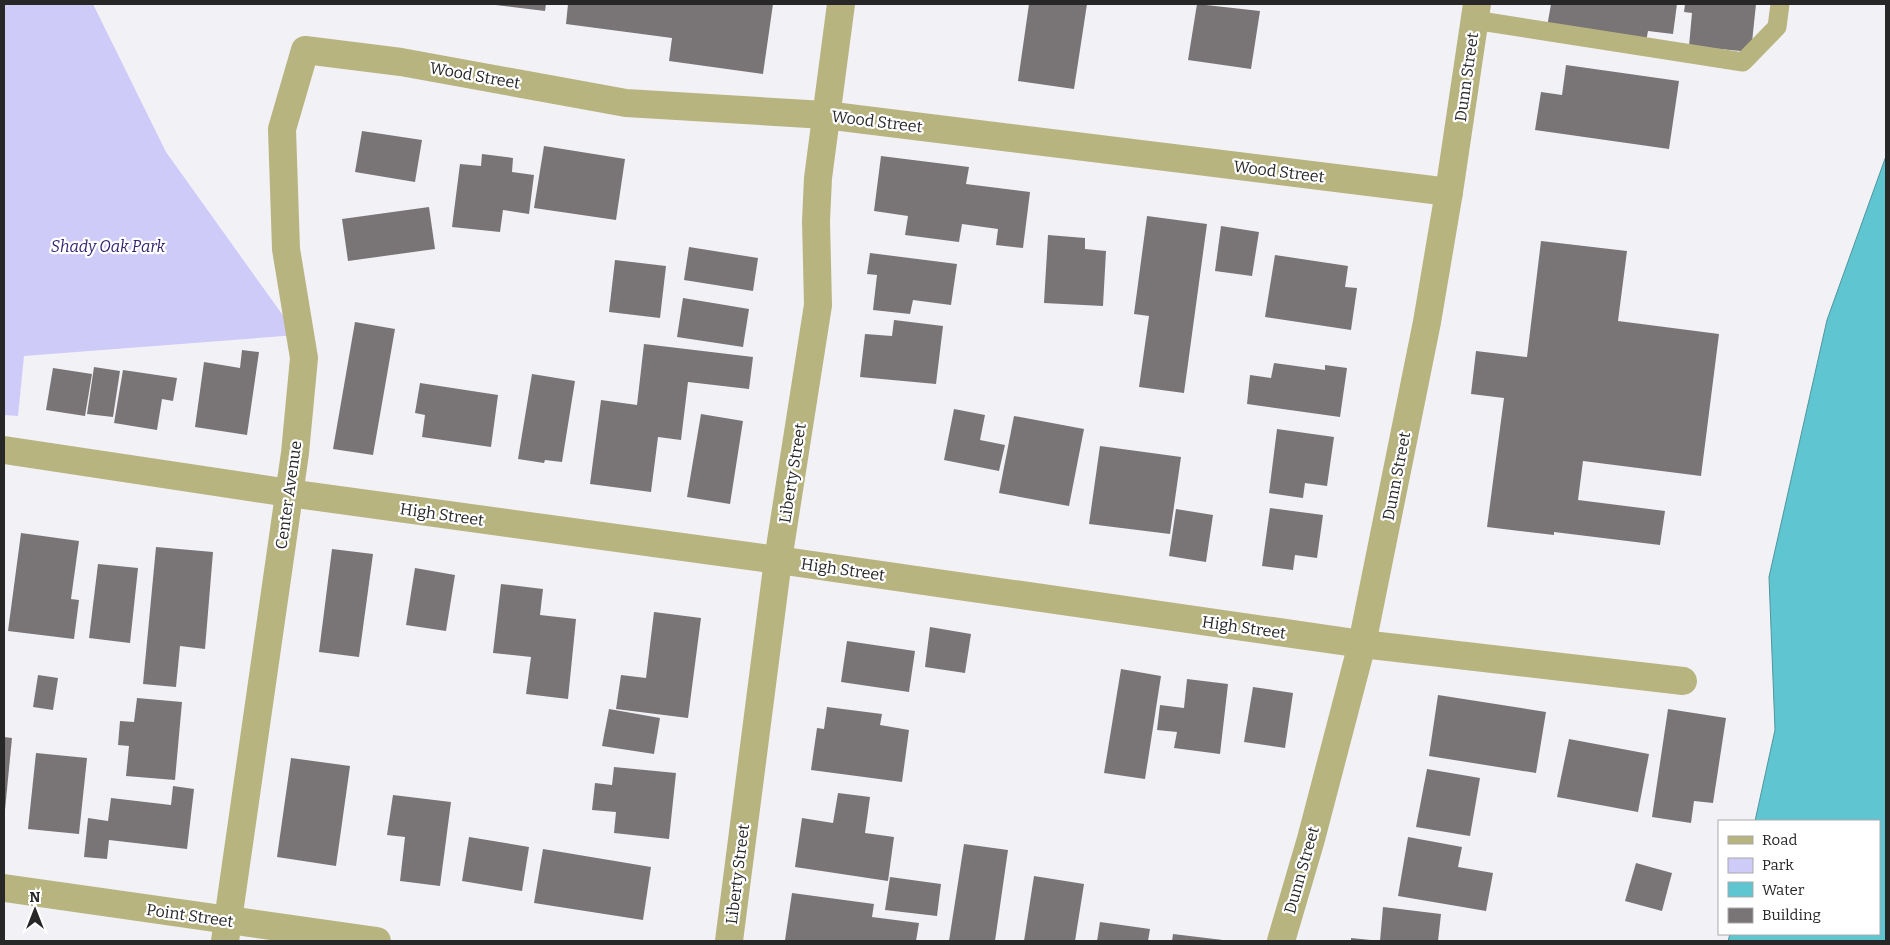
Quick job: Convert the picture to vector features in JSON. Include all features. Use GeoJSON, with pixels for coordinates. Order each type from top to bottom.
{"type":"FeatureCollection","features":[{"type":"Feature","properties":{"kind":"street","name":"Liberty Street"},"geometry":{"type":"LineString","coordinates":[[729,941],[778,560],[818,305],[816,221],[818,178],[841,4]]}},
{"type":"Feature","properties":{"kind":"street","name":"Dunn Street"},"geometry":{"type":"LineString","coordinates":[[1281,941],[1311,839],[1362,644],[1427,322],[1476,12]]}},
{"type":"Feature","properties":{"kind":"street","name":"Wood Street"},"geometry":{"type":"LineString","coordinates":[[305,50],[400,62],[626,102],[826,115],[1449,192]]}},
{"type":"Feature","properties":{"kind":"street","name":"Center Avenue"},"geometry":{"type":"LineString","coordinates":[[227,931],[295,453],[304,358],[286,249],[282,129],[305,50]]}},
{"type":"Feature","properties":{"kind":"street","name":"High Street"},"geometry":{"type":"LineString","coordinates":[[4,450],[289,493],[778,560],[1362,644],[1683,681]]}},
{"type":"Feature","properties":{"kind":"street","name":"Point Street"},"geometry":{"type":"LineString","coordinates":[[4,888],[227,931],[377,941]]}},
{"type":"Feature","properties":{"kind":"lane"},"geometry":{"type":"LineString","coordinates":[[1476,12],[1743,62],[1777,27],[1780,4]]}},
{"type":"Feature","properties":{"kind":"green space","name":"Shady Oak Park"},"geometry":{"type":"Polygon","coordinates":[[[4,4],[93,4],[166,152],[297,335],[24,356],[18,416],[4,415],[4,4]]]}},
{"type":"Feature","properties":{"kind":"water"},"geometry":{"type":"Polygon","coordinates":[[[1886,156],[1886,941],[1728,941],[1730,935],[1880,935],[1880,820],[1755,820],[1775,730],[1769,577],[1827,320],[1886,156]]]}},
{"type":"Feature","properties":{"kind":"building"},"geometry":{"type":"Polygon","coordinates":[[[487,4],[546,4],[545,11],[487,4]]]}},
{"type":"Feature","properties":{"kind":"building"},"geometry":{"type":"Polygon","coordinates":[[[568,4],[773,4],[763,74],[669,61],[672,38],[566,24],[568,4]]]}},
{"type":"Feature","properties":{"kind":"building"},"geometry":{"type":"Polygon","coordinates":[[[1029,4],[1087,4],[1074,89],[1018,81],[1029,4]]]}},
{"type":"Feature","properties":{"kind":"building"},"geometry":{"type":"Polygon","coordinates":[[[1197,4],[1260,11],[1251,69],[1188,60],[1197,4]]]}},
{"type":"Feature","properties":{"kind":"building"},"geometry":{"type":"Polygon","coordinates":[[[1551,4],[1677,4],[1673,34],[1648,31],[1646,42],[1547,27],[1551,4]]]}},
{"type":"Feature","properties":{"kind":"building"},"geometry":{"type":"Polygon","coordinates":[[[1685,4],[1756,4],[1751,52],[1689,46],[1692,13],[1684,12],[1685,4]]]}},
{"type":"Feature","properties":{"kind":"building"},"geometry":{"type":"Polygon","coordinates":[[[1566,65],[1679,81],[1669,149],[1535,130],[1541,92],[1562,95],[1566,65]]]}},
{"type":"Feature","properties":{"kind":"building"},"geometry":{"type":"Polygon","coordinates":[[[362,131],[422,140],[415,182],[355,172],[362,131]]]}},
{"type":"Feature","properties":{"kind":"building"},"geometry":{"type":"Polygon","coordinates":[[[544,146],[625,159],[616,220],[534,208],[544,146]]]}},
{"type":"Feature","properties":{"kind":"building"},"geometry":{"type":"Polygon","coordinates":[[[482,154],[513,158],[512,172],[534,175],[529,214],[503,210],[500,232],[452,227],[460,164],[481,166],[482,154]]]}},
{"type":"Feature","properties":{"kind":"building"},"geometry":{"type":"Polygon","coordinates":[[[881,156],[969,167],[966,184],[1030,192],[1023,248],[996,245],[998,229],[962,224],[959,242],[905,235],[908,216],[874,211],[881,156]]]}},
{"type":"Feature","properties":{"kind":"building"},"geometry":{"type":"Polygon","coordinates":[[[429,207],[435,249],[348,261],[342,219],[429,207]]]}},
{"type":"Feature","properties":{"kind":"building"},"geometry":{"type":"Polygon","coordinates":[[[1147,216],[1207,224],[1184,393],[1139,387],[1149,316],[1134,314],[1147,216]]]}},
{"type":"Feature","properties":{"kind":"building"},"geometry":{"type":"Polygon","coordinates":[[[1221,226],[1259,232],[1252,276],[1215,271],[1221,226]]]}},
{"type":"Feature","properties":{"kind":"building"},"geometry":{"type":"Polygon","coordinates":[[[1048,235],[1085,238],[1085,249],[1106,251],[1103,306],[1044,303],[1048,235]]]}},
{"type":"Feature","properties":{"kind":"building"},"geometry":{"type":"Polygon","coordinates":[[[1541,241],[1627,251],[1618,321],[1719,334],[1701,476],[1583,461],[1578,500],[1665,511],[1660,545],[1554,532],[1554,535],[1487,527],[1504,398],[1471,394],[1476,351],[1527,357],[1541,241]]]}},
{"type":"Feature","properties":{"kind":"building"},"geometry":{"type":"Polygon","coordinates":[[[689,247],[758,258],[753,291],[684,280],[689,247]]]}},
{"type":"Feature","properties":{"kind":"building"},"geometry":{"type":"Polygon","coordinates":[[[870,253],[957,264],[951,305],[913,300],[910,314],[873,310],[877,275],[867,274],[870,253]]]}},
{"type":"Feature","properties":{"kind":"building"},"geometry":{"type":"Polygon","coordinates":[[[1275,255],[1348,266],[1345,287],[1357,288],[1351,330],[1265,317],[1275,255]]]}},
{"type":"Feature","properties":{"kind":"building"},"geometry":{"type":"Polygon","coordinates":[[[615,260],[666,266],[660,318],[609,312],[615,260]]]}},
{"type":"Feature","properties":{"kind":"building"},"geometry":{"type":"Polygon","coordinates":[[[683,298],[749,309],[743,347],[677,337],[683,298]]]}},
{"type":"Feature","properties":{"kind":"building"},"geometry":{"type":"Polygon","coordinates":[[[894,320],[943,326],[936,384],[860,377],[865,334],[892,336],[894,320]]]}},
{"type":"Feature","properties":{"kind":"building"},"geometry":{"type":"Polygon","coordinates":[[[355,322],[395,329],[373,455],[333,449],[355,322]]]}},
{"type":"Feature","properties":{"kind":"building"},"geometry":{"type":"Polygon","coordinates":[[[644,344],[753,357],[749,389],[688,382],[681,440],[658,437],[651,492],[590,484],[601,400],[637,405],[644,344]]]}},
{"type":"Feature","properties":{"kind":"building"},"geometry":{"type":"Polygon","coordinates":[[[242,350],[259,352],[247,435],[195,427],[204,362],[240,368],[242,350]]]}},
{"type":"Feature","properties":{"kind":"building"},"geometry":{"type":"Polygon","coordinates":[[[1274,363],[1325,370],[1325,365],[1347,368],[1340,417],[1247,404],[1250,375],[1271,378],[1274,363]]]}},
{"type":"Feature","properties":{"kind":"building"},"geometry":{"type":"Polygon","coordinates":[[[94,367],[120,371],[113,417],[87,414],[94,367]]]}},
{"type":"Feature","properties":{"kind":"building"},"geometry":{"type":"Polygon","coordinates":[[[53,368],[92,374],[85,416],[46,410],[53,368]]]}},
{"type":"Feature","properties":{"kind":"building"},"geometry":{"type":"Polygon","coordinates":[[[123,370],[177,378],[173,401],[162,399],[157,430],[114,423],[123,370]]]}},
{"type":"Feature","properties":{"kind":"building"},"geometry":{"type":"Polygon","coordinates":[[[532,374],[575,381],[562,462],[545,460],[544,463],[518,459],[532,374]]]}},
{"type":"Feature","properties":{"kind":"building"},"geometry":{"type":"Polygon","coordinates":[[[420,383],[498,395],[491,447],[422,437],[425,415],[415,413],[420,383]]]}},
{"type":"Feature","properties":{"kind":"building"},"geometry":{"type":"Polygon","coordinates":[[[954,409],[985,415],[980,440],[1005,445],[999,471],[944,460],[954,409]]]}},
{"type":"Feature","properties":{"kind":"building"},"geometry":{"type":"Polygon","coordinates":[[[701,414],[743,421],[730,504],[687,497],[701,414]]]}},
{"type":"Feature","properties":{"kind":"building"},"geometry":{"type":"Polygon","coordinates":[[[1014,416],[1084,429],[1069,506],[999,493],[1014,416]]]}},
{"type":"Feature","properties":{"kind":"building"},"geometry":{"type":"Polygon","coordinates":[[[1277,429],[1334,437],[1327,486],[1305,483],[1303,498],[1269,493],[1277,429]]]}},
{"type":"Feature","properties":{"kind":"building"},"geometry":{"type":"Polygon","coordinates":[[[1100,446],[1181,457],[1170,534],[1089,524],[1100,446]]]}},
{"type":"Feature","properties":{"kind":"building"},"geometry":{"type":"Polygon","coordinates":[[[1270,508],[1323,515],[1317,558],[1295,555],[1293,570],[1262,566],[1270,508]]]}},
{"type":"Feature","properties":{"kind":"building"},"geometry":{"type":"Polygon","coordinates":[[[1176,509],[1213,515],[1206,562],[1169,556],[1176,509]]]}},
{"type":"Feature","properties":{"kind":"building"},"geometry":{"type":"Polygon","coordinates":[[[21,533],[79,541],[71,599],[79,600],[74,639],[8,631],[21,533]]]}},
{"type":"Feature","properties":{"kind":"building"},"geometry":{"type":"Polygon","coordinates":[[[156,547],[213,552],[205,649],[180,646],[176,687],[143,684],[156,547]]]}},
{"type":"Feature","properties":{"kind":"building"},"geometry":{"type":"Polygon","coordinates":[[[332,549],[373,554],[359,657],[319,652],[332,549]]]}},
{"type":"Feature","properties":{"kind":"building"},"geometry":{"type":"Polygon","coordinates":[[[98,564],[138,568],[130,643],[89,638],[98,564]]]}},
{"type":"Feature","properties":{"kind":"building"},"geometry":{"type":"Polygon","coordinates":[[[415,568],[455,575],[446,631],[406,625],[415,568]]]}},
{"type":"Feature","properties":{"kind":"building"},"geometry":{"type":"Polygon","coordinates":[[[501,584],[543,589],[540,615],[576,619],[568,699],[526,694],[531,657],[493,653],[501,584]]]}},
{"type":"Feature","properties":{"kind":"building"},"geometry":{"type":"Polygon","coordinates":[[[654,612],[701,618],[688,718],[616,709],[621,675],[646,678],[654,612]]]}},
{"type":"Feature","properties":{"kind":"building"},"geometry":{"type":"Polygon","coordinates":[[[930,627],[971,634],[965,673],[925,667],[930,627]]]}},
{"type":"Feature","properties":{"kind":"building"},"geometry":{"type":"Polygon","coordinates":[[[847,641],[915,651],[909,692],[841,682],[847,641]]]}},
{"type":"Feature","properties":{"kind":"building"},"geometry":{"type":"Polygon","coordinates":[[[1121,669],[1161,676],[1145,779],[1104,773],[1121,669]]]}},
{"type":"Feature","properties":{"kind":"building"},"geometry":{"type":"Polygon","coordinates":[[[38,675],[58,678],[53,710],[33,707],[38,675]]]}},
{"type":"Feature","properties":{"kind":"building"},"geometry":{"type":"Polygon","coordinates":[[[1187,679],[1228,684],[1220,754],[1174,748],[1177,732],[1157,730],[1160,705],[1184,708],[1187,679]]]}},
{"type":"Feature","properties":{"kind":"building"},"geometry":{"type":"Polygon","coordinates":[[[1253,687],[1293,693],[1285,748],[1244,742],[1253,687]]]}},
{"type":"Feature","properties":{"kind":"building"},"geometry":{"type":"Polygon","coordinates":[[[1438,695],[1546,712],[1536,773],[1429,756],[1438,695]]]}},
{"type":"Feature","properties":{"kind":"building"},"geometry":{"type":"Polygon","coordinates":[[[137,698],[182,702],[175,780],[126,776],[129,746],[118,745],[120,721],[134,722],[137,698]]]}},
{"type":"Feature","properties":{"kind":"building"},"geometry":{"type":"Polygon","coordinates":[[[827,707],[882,714],[880,725],[909,730],[902,782],[811,770],[817,728],[824,729],[827,707]]]}},
{"type":"Feature","properties":{"kind":"building"},"geometry":{"type":"Polygon","coordinates":[[[609,709],[660,718],[654,754],[602,746],[609,709]]]}},
{"type":"Feature","properties":{"kind":"building"},"geometry":{"type":"Polygon","coordinates":[[[1668,709],[1726,718],[1713,803],[1694,801],[1691,823],[1652,817],[1668,709]]]}},
{"type":"Feature","properties":{"kind":"building"},"geometry":{"type":"Polygon","coordinates":[[[4,737],[12,738],[5,810],[4,810],[4,737]]]}},
{"type":"Feature","properties":{"kind":"building"},"geometry":{"type":"Polygon","coordinates":[[[1569,739],[1649,754],[1638,812],[1557,797],[1569,739]]]}},
{"type":"Feature","properties":{"kind":"building"},"geometry":{"type":"Polygon","coordinates":[[[36,753],[87,758],[79,834],[28,829],[36,753]]]}},
{"type":"Feature","properties":{"kind":"building"},"geometry":{"type":"Polygon","coordinates":[[[291,758],[350,766],[336,866],[277,857],[291,758]]]}},
{"type":"Feature","properties":{"kind":"building"},"geometry":{"type":"Polygon","coordinates":[[[614,767],[676,773],[669,839],[614,833],[616,812],[592,810],[595,783],[612,785],[614,767]]]}},
{"type":"Feature","properties":{"kind":"building"},"geometry":{"type":"Polygon","coordinates":[[[1427,769],[1480,778],[1470,836],[1416,827],[1427,769]]]}},
{"type":"Feature","properties":{"kind":"building"},"geometry":{"type":"Polygon","coordinates":[[[173,786],[194,789],[187,849],[109,840],[107,859],[84,857],[88,818],[108,821],[111,798],[171,805],[173,786]]]}},
{"type":"Feature","properties":{"kind":"building"},"geometry":{"type":"Polygon","coordinates":[[[838,793],[870,797],[865,833],[894,837],[888,881],[795,867],[802,818],[833,823],[838,793]]]}},
{"type":"Feature","properties":{"kind":"building"},"geometry":{"type":"Polygon","coordinates":[[[393,795],[451,802],[440,886],[400,881],[405,837],[387,835],[393,795]]]}},
{"type":"Feature","properties":{"kind":"building"},"geometry":{"type":"Polygon","coordinates":[[[469,837],[529,847],[522,891],[462,881],[469,837]]]}},
{"type":"Feature","properties":{"kind":"building"},"geometry":{"type":"Polygon","coordinates":[[[1408,837],[1462,847],[1458,867],[1493,873],[1486,911],[1398,896],[1408,837]]]}},
{"type":"Feature","properties":{"kind":"building"},"geometry":{"type":"Polygon","coordinates":[[[964,844],[1008,850],[995,941],[949,941],[964,844]]]}},
{"type":"Feature","properties":{"kind":"building"},"geometry":{"type":"Polygon","coordinates":[[[543,849],[651,867],[643,920],[534,903],[543,849]]]}},
{"type":"Feature","properties":{"kind":"building"},"geometry":{"type":"Polygon","coordinates":[[[1636,863],[1672,873],[1662,911],[1625,901],[1636,863]]]}},
{"type":"Feature","properties":{"kind":"building"},"geometry":{"type":"Polygon","coordinates":[[[1034,876],[1084,884],[1075,941],[1024,941],[1034,876]]]}},
{"type":"Feature","properties":{"kind":"building"},"geometry":{"type":"Polygon","coordinates":[[[890,877],[941,884],[937,916],[885,910],[890,877]]]}},
{"type":"Feature","properties":{"kind":"building"},"geometry":{"type":"Polygon","coordinates":[[[792,893],[874,904],[872,917],[919,923],[916,941],[785,940],[792,893]]]}},
{"type":"Feature","properties":{"kind":"building"},"geometry":{"type":"Polygon","coordinates":[[[1383,907],[1441,914],[1438,941],[1380,941],[1383,907]]]}},
{"type":"Feature","properties":{"kind":"building"},"geometry":{"type":"Polygon","coordinates":[[[1100,922],[1150,929],[1148,941],[1097,941],[1100,922]]]}},
{"type":"Feature","properties":{"kind":"building"},"geometry":{"type":"Polygon","coordinates":[[[1173,934],[1223,940],[1223,941],[1172,941],[1173,934]]]}},
{"type":"Feature","properties":{"kind":"building"},"geometry":{"type":"Polygon","coordinates":[[[1351,938],[1371,940],[1371,941],[1351,941],[1351,938]]]}}]}
